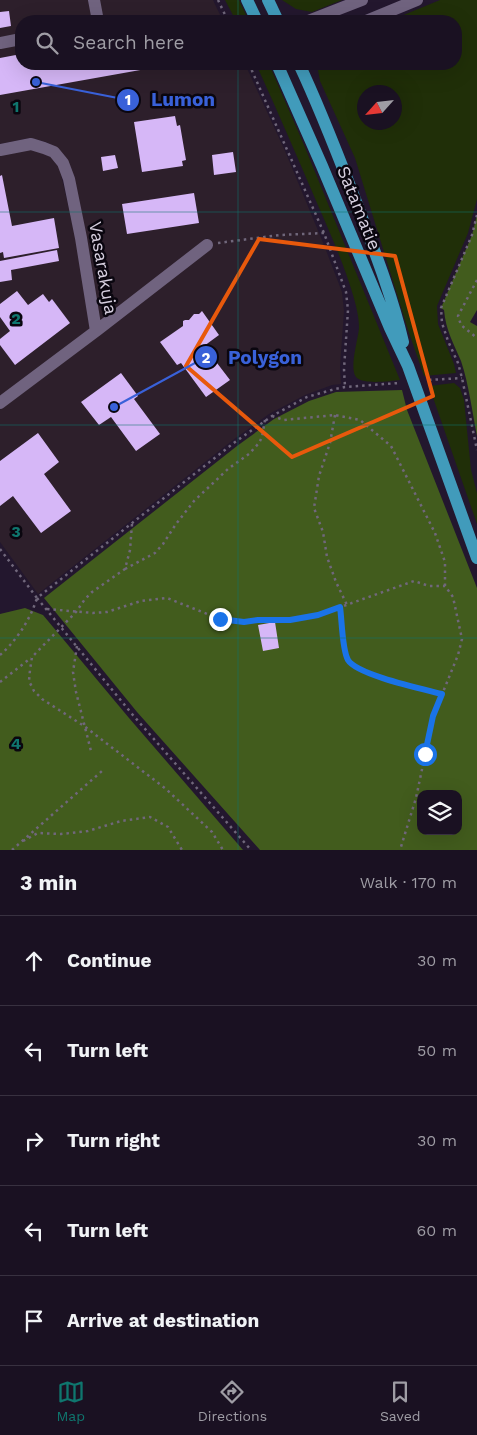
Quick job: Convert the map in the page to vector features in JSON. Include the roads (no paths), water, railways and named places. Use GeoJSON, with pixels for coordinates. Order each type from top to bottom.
{"type":"FeatureCollection","features":[{"type":"Feature","properties":{"kind":"main road"},"geometry":{"type":"LineString","coordinates":[[247,0],[254,15]]}},
{"type":"Feature","properties":{"kind":"main road"},"geometry":{"type":"LineString","coordinates":[[268,0],[275,15]]}},
{"type":"Feature","properties":{"kind":"main road","name":"Satamatie"},"geometry":{"type":"LineString","coordinates":[[280,70],[408,366],[477,558]]}},
{"type":"Feature","properties":{"kind":"main road","name":"Satamatie"},"geometry":{"type":"LineString","coordinates":[[301,70],[374,248],[398,325],[408,366]]}},
{"type":"Feature","properties":{"kind":"street"},"geometry":{"type":"LineString","coordinates":[[94,0],[97,15]]}},
{"type":"Feature","properties":{"kind":"street"},"geometry":{"type":"LineString","coordinates":[[323,15],[362,0]]}},
{"type":"Feature","properties":{"kind":"street"},"geometry":{"type":"LineString","coordinates":[[381,15],[417,0]]}},
{"type":"Feature","properties":{"kind":"street"},"geometry":{"type":"LineString","coordinates":[[0,43],[15,41]]}},
{"type":"Feature","properties":{"kind":"street","name":"Vasarakuja"},"geometry":{"type":"LineString","coordinates":[[0,150],[31,144],[54,152],[63,163],[69,179],[81,238],[96,331],[0,403]]}},
{"type":"Feature","properties":{"kind":"street"},"geometry":{"type":"LineString","coordinates":[[96,331],[208,245]]}},
{"type":"Feature","properties":{"kind":"place","name":"Lumon"},"geometry":{"type":"Point","coordinates":[36,82]}},
{"type":"Feature","properties":{"kind":"place","name":"Polygon"},"geometry":{"type":"Point","coordinates":[114,407]}}]}
